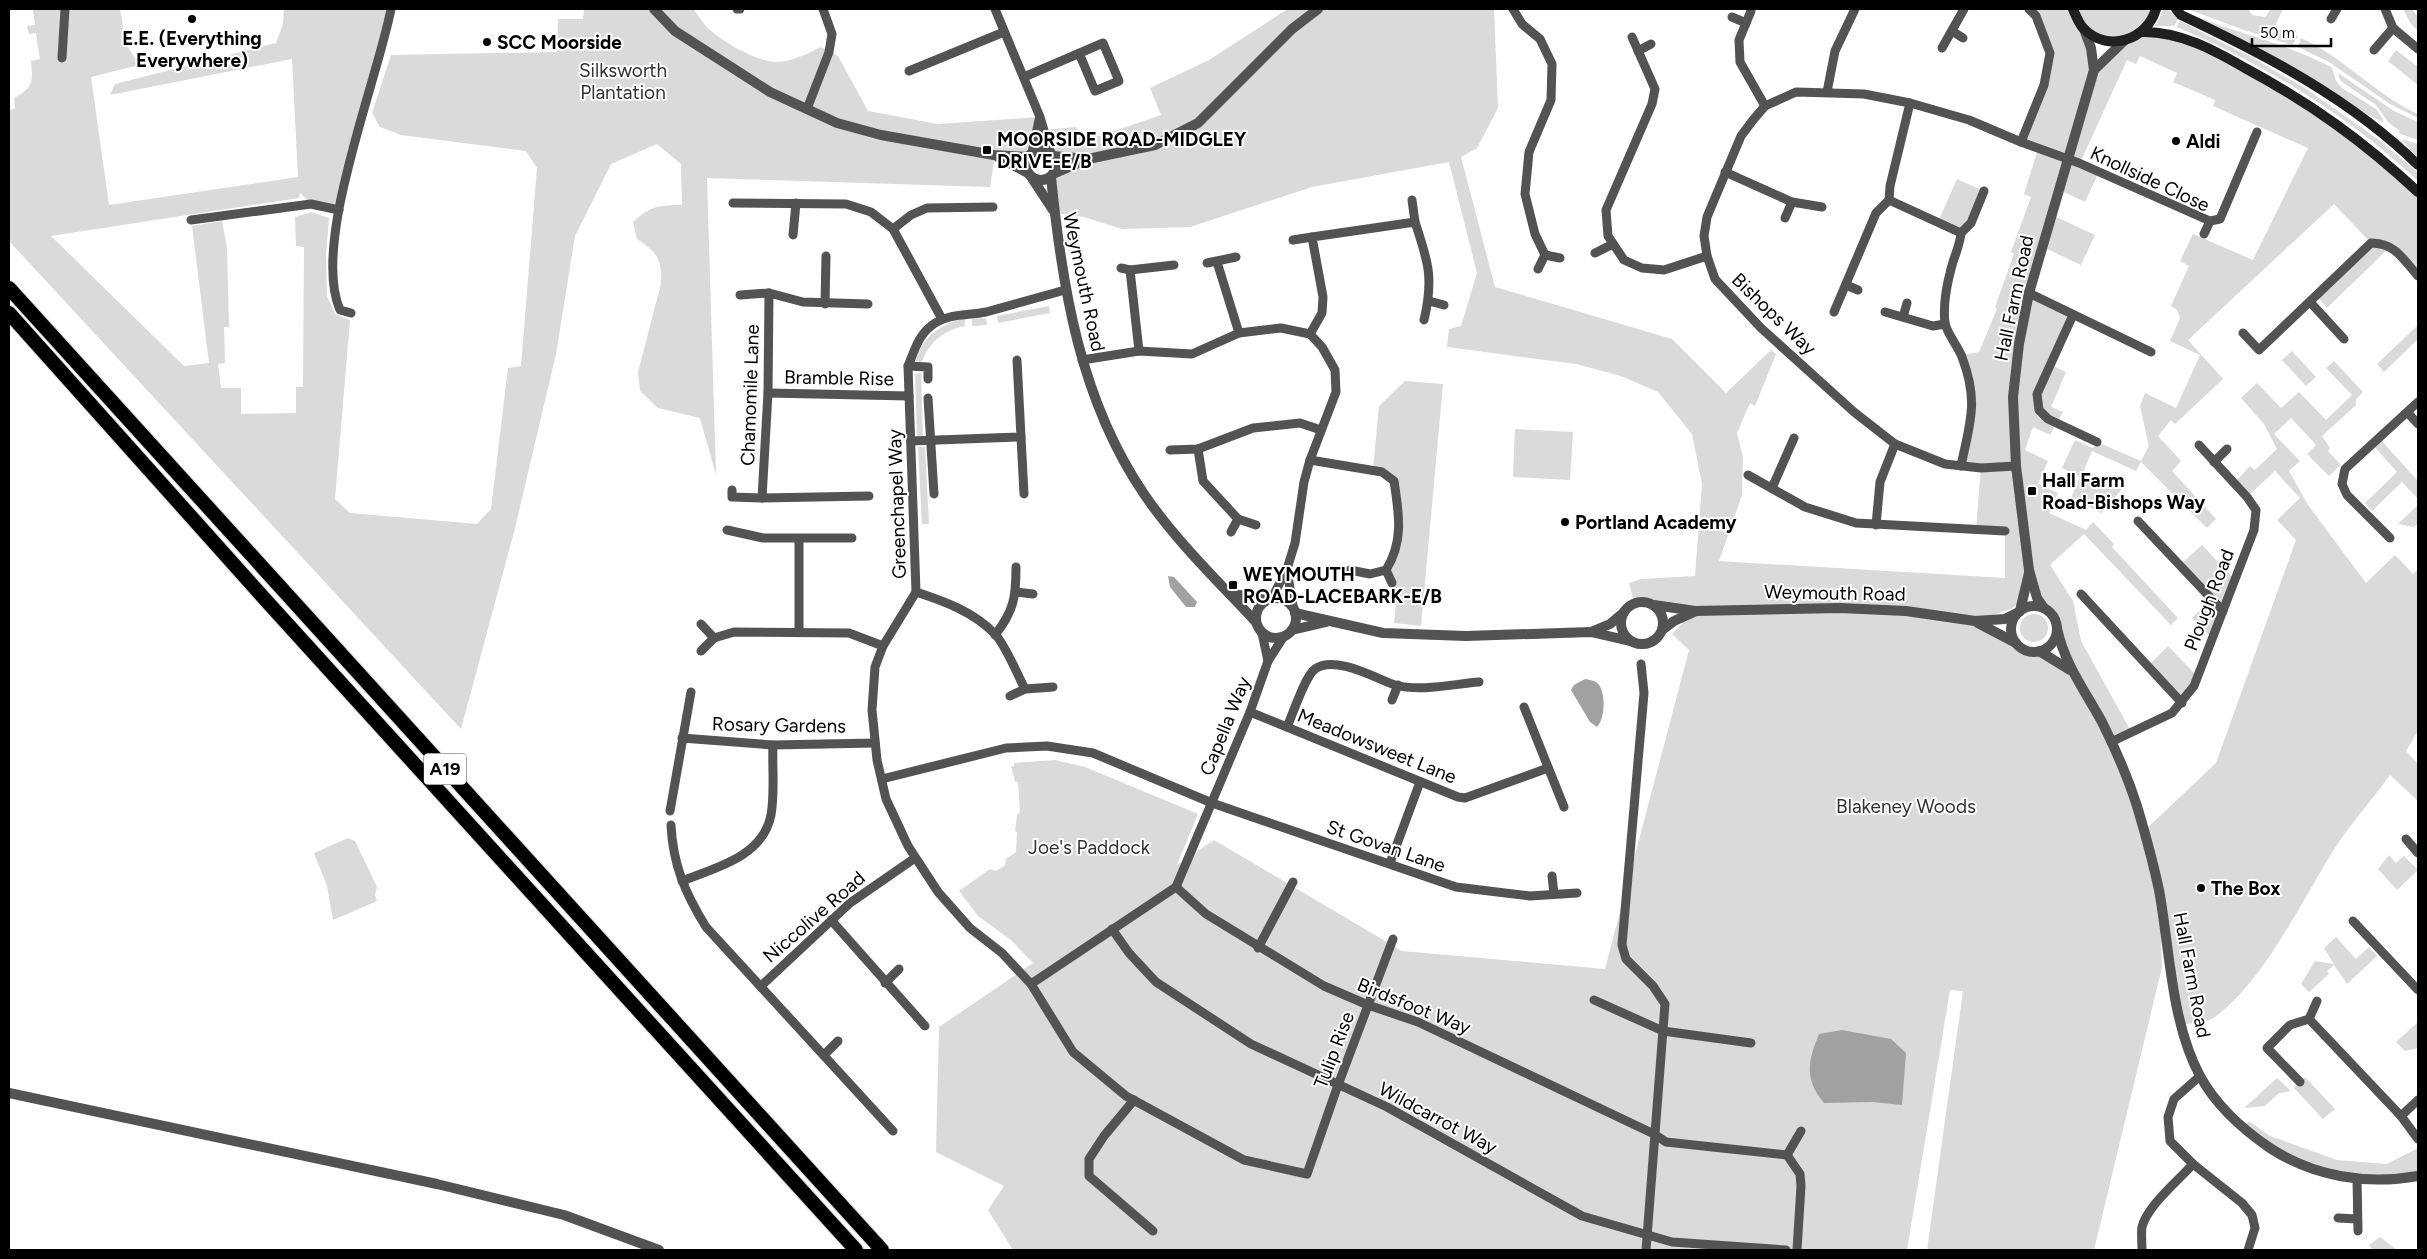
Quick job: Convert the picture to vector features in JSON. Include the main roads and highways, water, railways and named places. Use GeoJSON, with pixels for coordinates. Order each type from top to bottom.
{"type":"FeatureCollection","features":[{"type":"Feature","properties":{"kind":"highway","name":"A19"},"geometry":{"type":"LineString","coordinates":[[9,288],[882,1250]]}},
{"type":"Feature","properties":{"kind":"highway","name":"A19"},"geometry":{"type":"LineString","coordinates":[[9,313],[275,610],[856,1250]]}},
{"type":"Feature","properties":{"kind":"main road"},"geometry":{"type":"LineString","coordinates":[[2068,9],[2081,26],[2091,35],[2104,41],[2124,41],[2142,32],[2157,32],[2176,35],[2228,58],[2276,84],[2337,123],[2382,158],[2418,192]]}},
{"type":"Feature","properties":{"kind":"main road"},"geometry":{"type":"LineString","coordinates":[[2073,9],[2081,26]]}},
{"type":"Feature","properties":{"kind":"main road"},"geometry":{"type":"LineString","coordinates":[[2142,32],[2153,17],[2156,9]]}},
{"type":"Feature","properties":{"kind":"main road"},"geometry":{"type":"LineString","coordinates":[[2176,9],[2181,15],[2283,66],[2326,92],[2357,114],[2418,165]]}},
{"type":"Feature","properties":{"kind":"place","name":"E.E. (Everything Everywhere)"},"geometry":{"type":"Point","coordinates":[192,19]}},
{"type":"Feature","properties":{"kind":"place","name":"SCC Moorside"},"geometry":{"type":"Point","coordinates":[487,42]}},
{"type":"Feature","properties":{"kind":"place","name":"Aldi"},"geometry":{"type":"Point","coordinates":[2176,141]}},
{"type":"Feature","properties":{"kind":"place","name":"MOORSIDE ROAD-MIDGLEY DRIVE-E/B"},"geometry":{"type":"Point","coordinates":[987,150]}},
{"type":"Feature","properties":{"kind":"place","name":"Hall Farm Road-Bishops Way"},"geometry":{"type":"Point","coordinates":[2032,491]}},
{"type":"Feature","properties":{"kind":"place","name":"Portland Academy"},"geometry":{"type":"Point","coordinates":[1565,522]}},
{"type":"Feature","properties":{"kind":"place","name":"WEYMOUTH ROAD-LACEBARK-E/B"},"geometry":{"type":"Point","coordinates":[1233,585]}},
{"type":"Feature","properties":{"kind":"place","name":"The Box"},"geometry":{"type":"Point","coordinates":[2201,888]}},
{"type":"Feature","properties":{"kind":"park label","name":"Silksworth Plantation"},"geometry":{"type":"Point","coordinates":[623,81]}},
{"type":"Feature","properties":{"kind":"park label","name":"Blakeney Woods"},"geometry":{"type":"Point","coordinates":[1906,806]}},
{"type":"Feature","properties":{"kind":"park label","name":"Joe's Paddock"},"geometry":{"type":"Point","coordinates":[1089,847]}}]}
